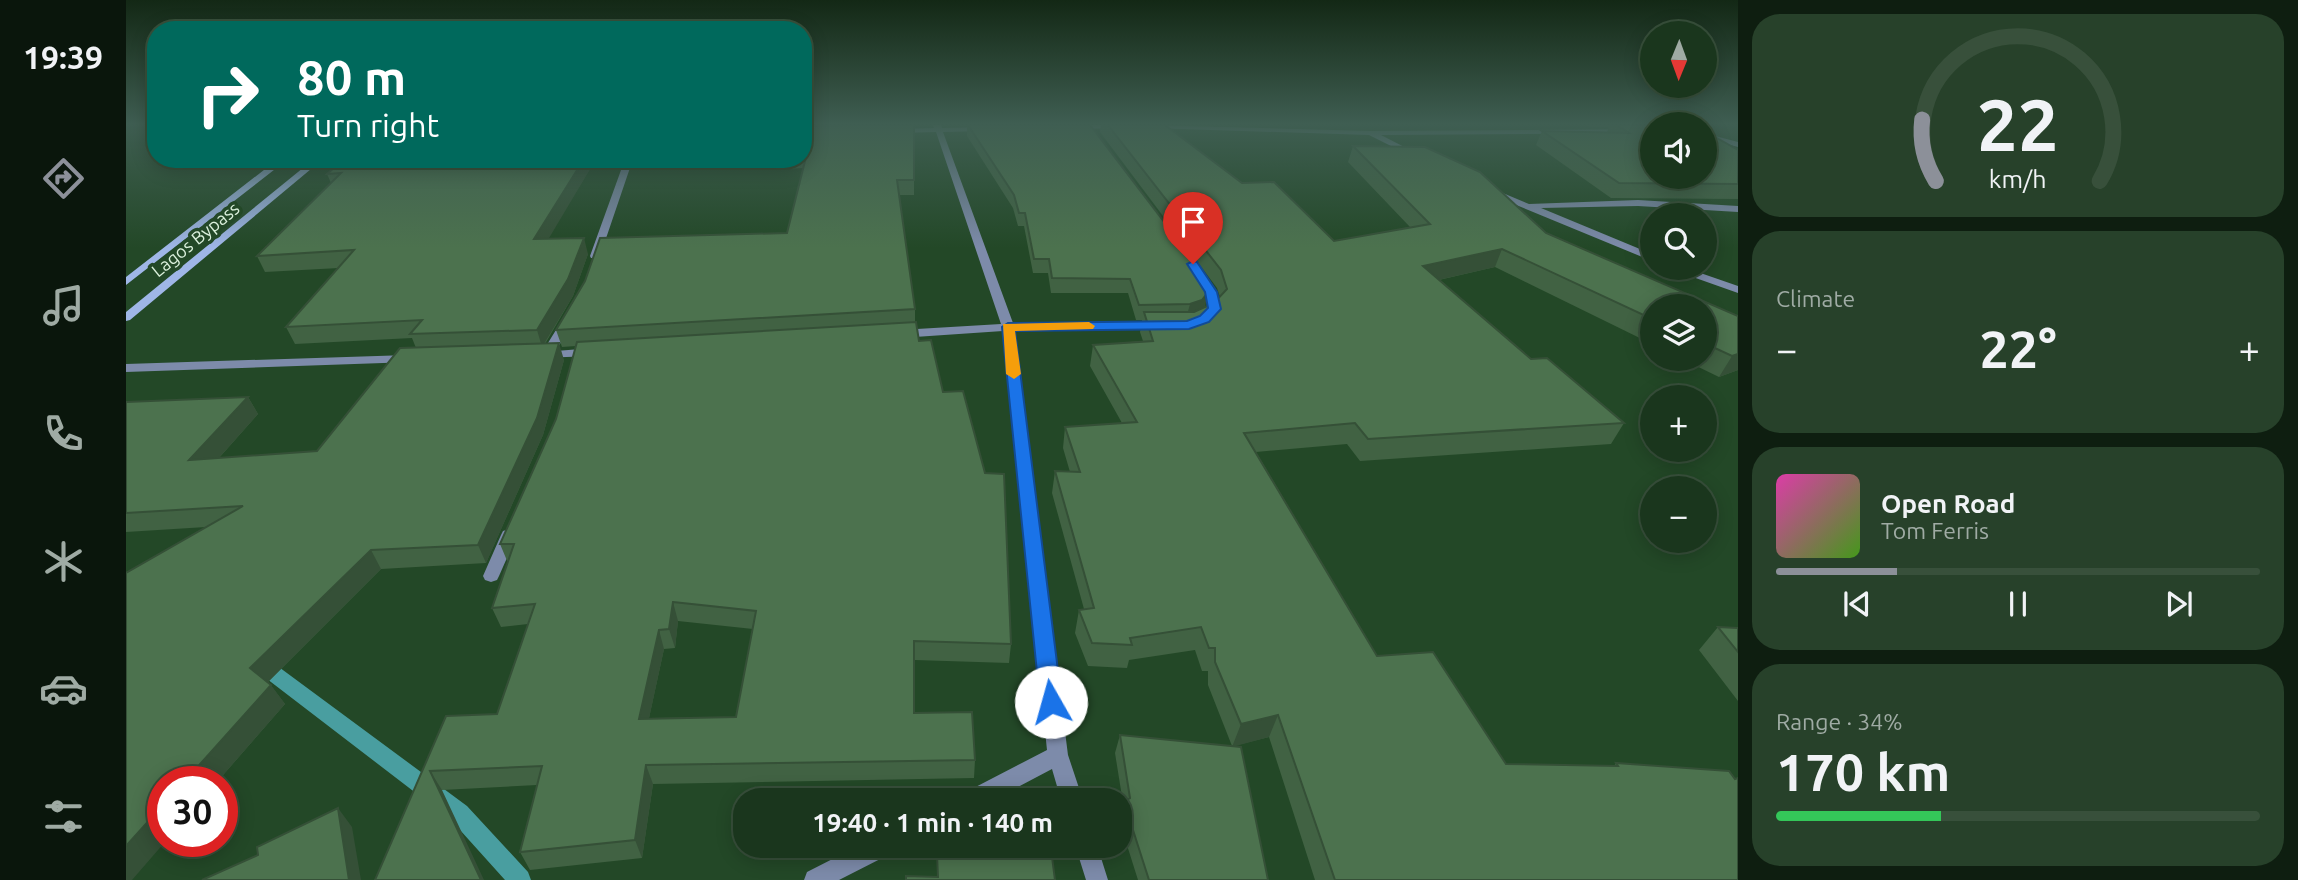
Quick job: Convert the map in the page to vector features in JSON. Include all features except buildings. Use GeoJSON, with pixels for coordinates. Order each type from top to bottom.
{"type":"FeatureCollection","features":[{"type":"Feature","properties":{"kind":"main road","name":"Lagos Bypass"},"geometry":{"type":"LineString","coordinates":[[126,282],[272,168]]}},
{"type":"Feature","properties":{"kind":"main road","name":"Lagos Bypass"},"geometry":{"type":"LineString","coordinates":[[126,318],[308,168]]}},
{"type":"Feature","properties":{"kind":"street"},"geometry":{"type":"LineString","coordinates":[[952,166],[1008,327],[1058,755],[1068,788]]}},
{"type":"Feature","properties":{"kind":"street"},"geometry":{"type":"LineString","coordinates":[[589,272],[626,168]]}},
{"type":"Feature","properties":{"kind":"street"},"geometry":{"type":"LineString","coordinates":[[1489,191],[1640,253]]}},
{"type":"Feature","properties":{"kind":"street"},"geometry":{"type":"LineString","coordinates":[[1524,207],[1637,204],[1738,209]]}},
{"type":"Feature","properties":{"kind":"street"},"geometry":{"type":"LineString","coordinates":[[1193,264],[1211,292],[1214,309],[1197,322]]}},
{"type":"Feature","properties":{"kind":"street"},"geometry":{"type":"LineString","coordinates":[[1710,280],[1738,290]]}},
{"type":"Feature","properties":{"kind":"street"},"geometry":{"type":"LineString","coordinates":[[548,355],[574,308]]}},
{"type":"Feature","properties":{"kind":"street"},"geometry":{"type":"LineString","coordinates":[[886,334],[1008,327],[1175,325]]}},
{"type":"Feature","properties":{"kind":"street"},"geometry":{"type":"LineString","coordinates":[[534,355],[573,359],[602,351]]}},
{"type":"Feature","properties":{"kind":"street"},"geometry":{"type":"LineString","coordinates":[[126,368],[425,358]]}},
{"type":"Feature","properties":{"kind":"street"},"geometry":{"type":"LineString","coordinates":[[491,576],[513,525]]}},
{"type":"Feature","properties":{"kind":"street"},"geometry":{"type":"LineString","coordinates":[[995,788],[1058,755]]}},
{"type":"Feature","properties":{"kind":"street"},"geometry":{"type":"LineString","coordinates":[[815,880],[858,858]]}},
{"type":"Feature","properties":{"kind":"street"},"geometry":{"type":"LineString","coordinates":[[1090,858],[1097,880]]}},
{"type":"Feature","properties":{"kind":"waterway"},"geometry":{"type":"LineString","coordinates":[[261,664],[459,813],[520,880]]}},
{"type":"Feature","properties":{"kind":"slow traffic"},"geometry":{"type":"LineString","coordinates":[[1014,374],[1008,327],[1089,326]]}},
{"type":"Feature","properties":{"kind":"route"},"geometry":{"type":"LineString","coordinates":[[1051,702],[1008,327],[1189,325],[1204,319],[1214,309],[1211,292],[1193,264]]}}]}
